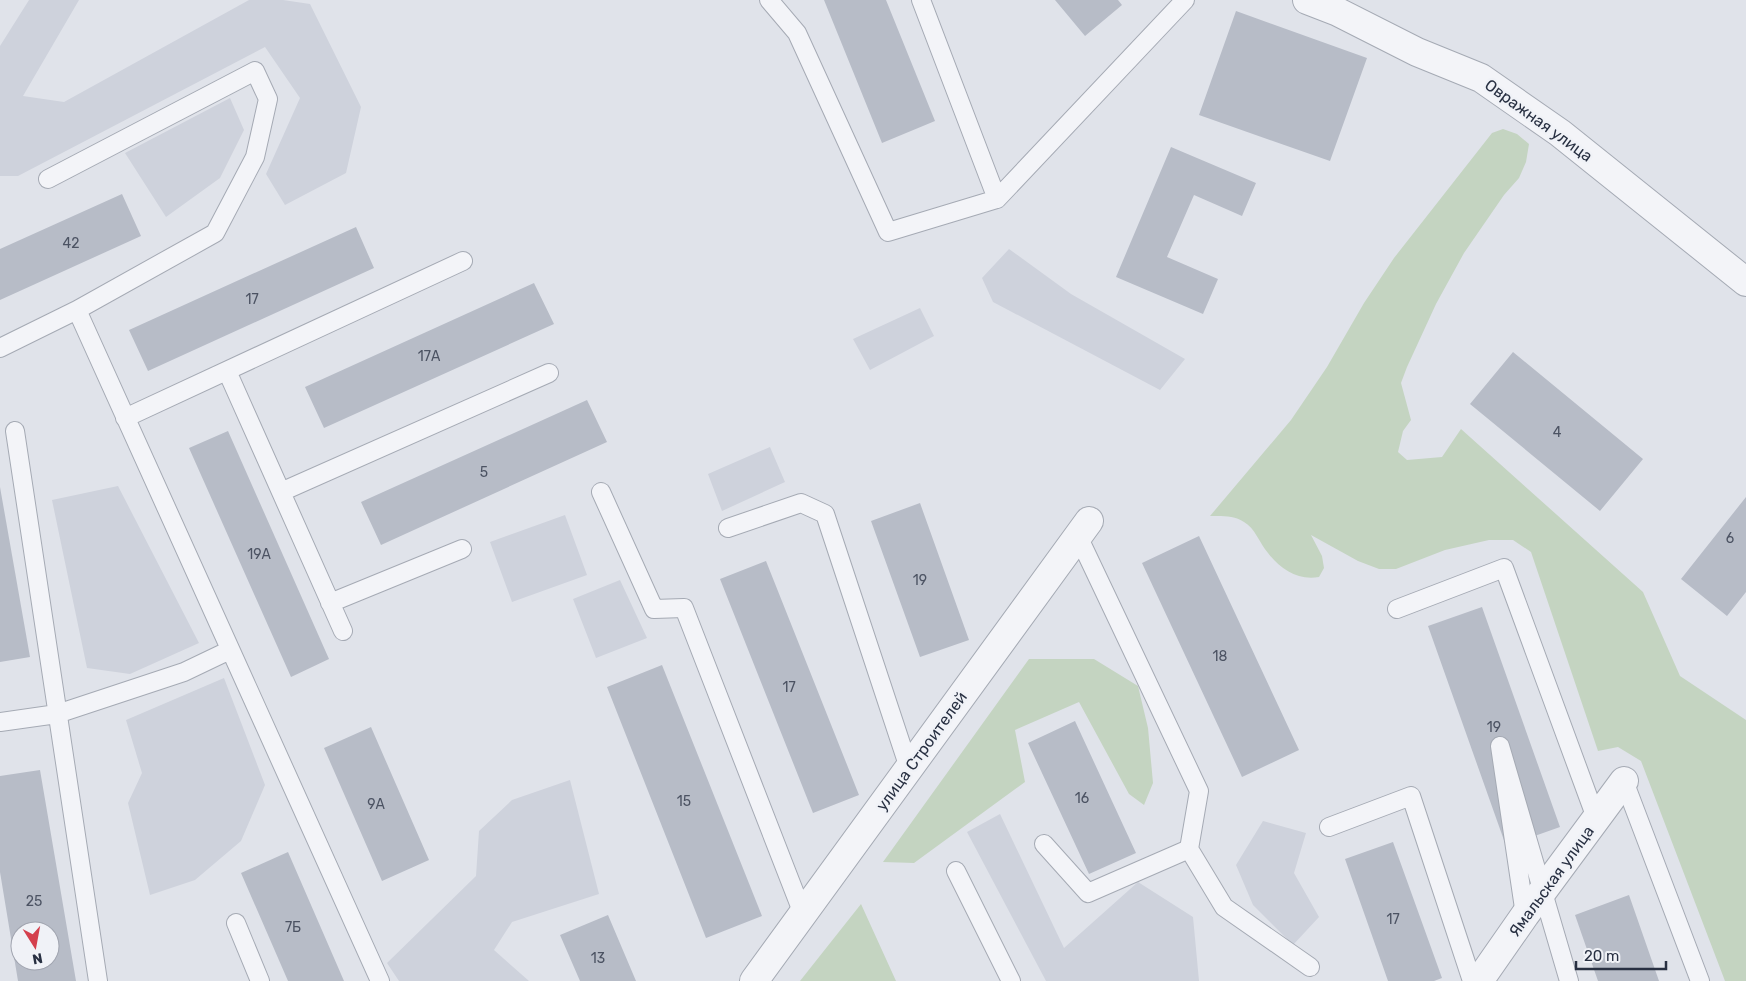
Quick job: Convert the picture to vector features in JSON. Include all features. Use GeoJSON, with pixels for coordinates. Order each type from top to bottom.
{"type":"FeatureCollection","features":[{"type":"Feature","properties":{"kind":"street","name":"Овражная улица"},"geometry":{"type":"LineString","coordinates":[[1307,0],[1338,12],[1417,52],[1482,78],[1560,133],[1746,282]]}},
{"type":"Feature","properties":{"kind":"street","name":"улица Строителей"},"geometry":{"type":"LineString","coordinates":[[754,981],[1083,529]]}},
{"type":"Feature","properties":{"kind":"street","name":"Ямальская улица"},"geometry":{"type":"LineString","coordinates":[[1479,981],[1624,781]]}},
{"type":"Feature","properties":{"kind":"lane"},"geometry":{"type":"LineString","coordinates":[[769,0],[797,33],[888,232],[997,199],[1185,0]]}},
{"type":"Feature","properties":{"kind":"lane"},"geometry":{"type":"LineString","coordinates":[[921,0],[997,199]]}},
{"type":"Feature","properties":{"kind":"lane"},"geometry":{"type":"LineString","coordinates":[[0,348],[76,310],[215,233],[255,157],[268,99],[255,71],[48,179]]}},
{"type":"Feature","properties":{"kind":"lane"},"geometry":{"type":"LineString","coordinates":[[126,418],[463,261]]}},
{"type":"Feature","properties":{"kind":"lane"},"geometry":{"type":"LineString","coordinates":[[76,310],[380,981]]}},
{"type":"Feature","properties":{"kind":"lane"},"geometry":{"type":"LineString","coordinates":[[227,371],[343,631]]}},
{"type":"Feature","properties":{"kind":"lane"},"geometry":{"type":"LineString","coordinates":[[281,492],[549,373]]}},
{"type":"Feature","properties":{"kind":"lane"},"geometry":{"type":"LineString","coordinates":[[15,431],[98,981]]}},
{"type":"Feature","properties":{"kind":"lane"},"geometry":{"type":"LineString","coordinates":[[601,492],[654,609],[684,608],[803,914]]}},
{"type":"Feature","properties":{"kind":"lane"},"geometry":{"type":"LineString","coordinates":[[728,528],[801,503],[825,514],[909,768]]}},
{"type":"Feature","properties":{"kind":"lane"},"geometry":{"type":"LineString","coordinates":[[1083,529],[1199,791],[1189,849],[1224,907],[1310,967]]}},
{"type":"Feature","properties":{"kind":"lane"},"geometry":{"type":"LineString","coordinates":[[330,603],[462,549]]}},
{"type":"Feature","properties":{"kind":"lane"},"geometry":{"type":"LineString","coordinates":[[1398,609],[1504,568],[1596,818]]}},
{"type":"Feature","properties":{"kind":"lane"},"geometry":{"type":"LineString","coordinates":[[0,722],[57,714],[184,672],[230,650]]}},
{"type":"Feature","properties":{"kind":"lane"},"geometry":{"type":"LineString","coordinates":[[1525,915],[1500,746],[1569,981]]}},
{"type":"Feature","properties":{"kind":"lane"},"geometry":{"type":"LineString","coordinates":[[1624,781],[1700,981]]}},
{"type":"Feature","properties":{"kind":"lane"},"geometry":{"type":"LineString","coordinates":[[1329,827],[1411,796],[1472,981]]}},
{"type":"Feature","properties":{"kind":"lane"},"geometry":{"type":"LineString","coordinates":[[1044,844],[1088,893],[1189,849]]}},
{"type":"Feature","properties":{"kind":"lane"},"geometry":{"type":"LineString","coordinates":[[956,871],[1011,981]]}},
{"type":"Feature","properties":{"kind":"lane"},"geometry":{"type":"LineString","coordinates":[[236,923],[260,981]]}},
{"type":"Feature","properties":{"kind":"shaded area"},"geometry":{"type":"Polygon","coordinates":[[[29,0],[79,0],[23,96],[64,102],[249,0],[283,0],[310,4],[361,107],[346,173],[285,205],[266,174],[300,98],[265,47],[18,176],[0,176],[0,46],[29,0]]]}},
{"type":"Feature","properties":{"kind":"shaded area"},"geometry":{"type":"Polygon","coordinates":[[[230,98],[244,130],[220,178],[166,217],[125,153],[230,98]]]}},
{"type":"Feature","properties":{"kind":"shaded area"},"geometry":{"type":"Polygon","coordinates":[[[1009,249],[1071,294],[1185,359],[1160,390],[993,302],[982,278],[1009,249]]]}},
{"type":"Feature","properties":{"kind":"shaded area"},"geometry":{"type":"Polygon","coordinates":[[[920,308],[934,336],[870,370],[853,339],[920,308]]]}},
{"type":"Feature","properties":{"kind":"shaded area"},"geometry":{"type":"Polygon","coordinates":[[[770,447],[785,482],[722,511],[708,474],[770,447]]]}},
{"type":"Feature","properties":{"kind":"shaded area"},"geometry":{"type":"Polygon","coordinates":[[[118,486],[199,643],[130,674],[87,668],[52,500],[118,486]]]}},
{"type":"Feature","properties":{"kind":"shaded area"},"geometry":{"type":"Polygon","coordinates":[[[565,515],[587,575],[512,602],[490,542],[565,515]]]}},
{"type":"Feature","properties":{"kind":"shaded area"},"geometry":{"type":"Polygon","coordinates":[[[620,580],[647,638],[596,658],[573,599],[620,580]]]}},
{"type":"Feature","properties":{"kind":"shaded area"},"geometry":{"type":"Polygon","coordinates":[[[224,678],[265,785],[241,841],[195,880],[150,895],[128,803],[142,773],[126,720],[224,678]]]}},
{"type":"Feature","properties":{"kind":"shaded area"},"geometry":{"type":"Polygon","coordinates":[[[570,780],[599,894],[512,922],[494,950],[529,981],[399,981],[387,963],[476,876],[479,831],[512,800],[570,780]]]}},
{"type":"Feature","properties":{"kind":"shaded area"},"geometry":{"type":"Polygon","coordinates":[[[1000,814],[1064,948],[1138,882],[1193,917],[1199,981],[1046,981],[967,832],[1000,814]]]}},
{"type":"Feature","properties":{"kind":"shaded area"},"geometry":{"type":"Polygon","coordinates":[[[1263,821],[1306,833],[1294,873],[1319,917],[1293,945],[1253,905],[1236,865],[1263,821]]]}},
{"type":"Feature","properties":{"kind":"green space"},"geometry":{"type":"Polygon","coordinates":[[[1503,129],[1517,134],[1529,144],[1526,162],[1519,178],[1504,195],[1464,253],[1436,304],[1407,367],[1401,383],[1411,420],[1403,431],[1398,452],[1407,460],[1442,457],[1461,429],[1643,592],[1680,676],[1746,720],[1746,981],[1725,981],[1641,761],[1618,747],[1598,751],[1531,552],[1513,540],[1489,540],[1445,550],[1396,569],[1379,569],[1358,561],[1311,535],[1322,556],[1324,568],[1319,577],[1311,578],[1297,575],[1278,564],[1251,528],[1244,522],[1232,517],[1210,516],[1291,420],[1327,367],[1364,303],[1394,258],[1492,133],[1503,129]]]}},
{"type":"Feature","properties":{"kind":"green space"},"geometry":{"type":"Polygon","coordinates":[[[1029,659],[1094,659],[1138,686],[1148,728],[1153,783],[1144,805],[1129,794],[1079,702],[1015,730],[1025,782],[914,863],[883,862],[1029,659]]]}},
{"type":"Feature","properties":{"kind":"green space"},"geometry":{"type":"Polygon","coordinates":[[[861,904],[896,981],[800,981],[861,904]]]}},
{"type":"Feature","properties":{"kind":"building"},"geometry":{"type":"Polygon","coordinates":[[[824,0],[886,0],[935,121],[882,143],[824,0]]]}},
{"type":"Feature","properties":{"kind":"building"},"geometry":{"type":"Polygon","coordinates":[[[1055,0],[1118,0],[1122,5],[1085,36],[1055,0]]]}},
{"type":"Feature","properties":{"kind":"building"},"geometry":{"type":"Polygon","coordinates":[[[1236,11],[1367,58],[1330,161],[1199,115],[1236,11]]]}},
{"type":"Feature","properties":{"kind":"building"},"geometry":{"type":"Polygon","coordinates":[[[1171,147],[1256,183],[1242,216],[1194,195],[1167,257],[1218,279],[1203,314],[1116,277],[1171,147]]]}},
{"type":"Feature","properties":{"kind":"building"},"geometry":{"type":"Polygon","coordinates":[[[122,194],[141,236],[0,300],[0,249],[122,194]]]}},
{"type":"Feature","properties":{"kind":"building"},"geometry":{"type":"Polygon","coordinates":[[[356,227],[374,268],[148,371],[129,330],[356,227]]]}},
{"type":"Feature","properties":{"kind":"building"},"geometry":{"type":"Polygon","coordinates":[[[534,283],[554,324],[324,428],[305,387],[534,283]]]}},
{"type":"Feature","properties":{"kind":"building"},"geometry":{"type":"Polygon","coordinates":[[[1513,352],[1643,459],[1600,511],[1470,404],[1513,352]]]}},
{"type":"Feature","properties":{"kind":"building"},"geometry":{"type":"Polygon","coordinates":[[[587,400],[607,442],[381,545],[361,502],[587,400]]]}},
{"type":"Feature","properties":{"kind":"building"},"geometry":{"type":"Polygon","coordinates":[[[228,431],[329,659],[291,677],[189,448],[228,431]]]}},
{"type":"Feature","properties":{"kind":"building"},"geometry":{"type":"Polygon","coordinates":[[[0,487],[30,657],[0,662],[0,487]]]}},
{"type":"Feature","properties":{"kind":"building"},"geometry":{"type":"Polygon","coordinates":[[[1746,497],[1746,592],[1727,616],[1681,579],[1746,497]]]}},
{"type":"Feature","properties":{"kind":"building"},"geometry":{"type":"Polygon","coordinates":[[[920,503],[969,640],[920,657],[871,521],[920,503]]]}},
{"type":"Feature","properties":{"kind":"building"},"geometry":{"type":"Polygon","coordinates":[[[1199,536],[1299,750],[1242,777],[1142,563],[1199,536]]]}},
{"type":"Feature","properties":{"kind":"building"},"geometry":{"type":"Polygon","coordinates":[[[766,561],[859,795],[813,813],[720,579],[766,561]]]}},
{"type":"Feature","properties":{"kind":"building"},"geometry":{"type":"Polygon","coordinates":[[[1482,607],[1560,827],[1506,846],[1428,626],[1482,607]]]}},
{"type":"Feature","properties":{"kind":"building"},"geometry":{"type":"Polygon","coordinates":[[[662,665],[762,916],[706,938],[607,687],[662,665]]]}},
{"type":"Feature","properties":{"kind":"building"},"geometry":{"type":"Polygon","coordinates":[[[1075,721],[1136,853],[1089,874],[1028,743],[1075,721]]]}},
{"type":"Feature","properties":{"kind":"building"},"geometry":{"type":"Polygon","coordinates":[[[371,727],[429,860],[382,881],[324,748],[371,727]]]}},
{"type":"Feature","properties":{"kind":"building"},"geometry":{"type":"Polygon","coordinates":[[[40,770],[76,981],[18,981],[16,971],[60,971],[60,921],[10,921],[10,933],[0,872],[0,776],[40,770]]]}},
{"type":"Feature","properties":{"kind":"building"},"geometry":{"type":"Polygon","coordinates":[[[1393,842],[1442,978],[1434,981],[1388,981],[1345,859],[1393,842]]]}},
{"type":"Feature","properties":{"kind":"building"},"geometry":{"type":"Polygon","coordinates":[[[288,852],[344,981],[288,981],[241,873],[288,852]]]}},
{"type":"Feature","properties":{"kind":"building"},"geometry":{"type":"Polygon","coordinates":[[[1629,895],[1659,981],[1598,981],[1575,915],[1629,895]]]}},
{"type":"Feature","properties":{"kind":"building"},"geometry":{"type":"Polygon","coordinates":[[[608,915],[636,981],[580,981],[560,935],[608,915]]]}}]}
